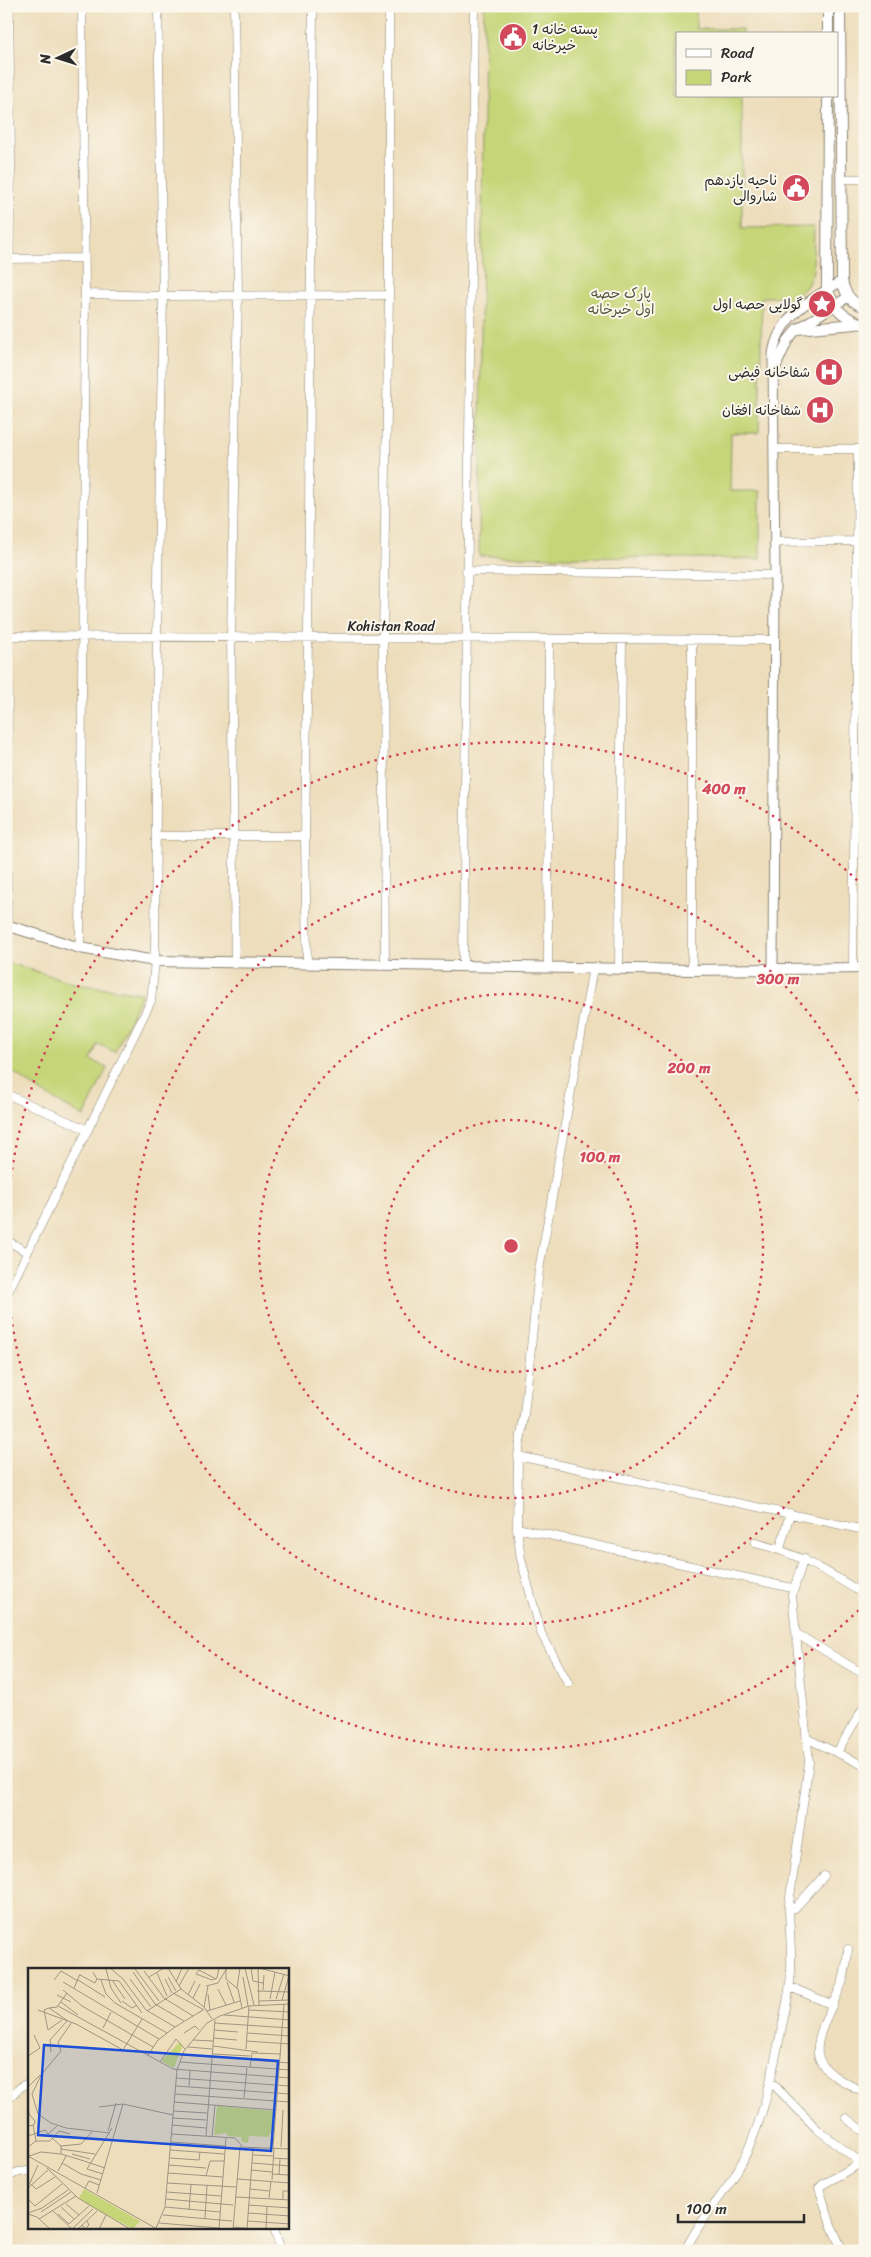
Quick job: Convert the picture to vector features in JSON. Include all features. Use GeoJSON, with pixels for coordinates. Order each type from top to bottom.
{"type":"FeatureCollection","features":[{"type":"Feature","properties":{"kind":"main road"},"geometry":{"type":"LineString","coordinates":[[828,6],[828,32]]}},
{"type":"Feature","properties":{"kind":"main road"},"geometry":{"type":"LineString","coordinates":[[840,6],[842,281],[848,297],[861,305]]}},
{"type":"Feature","properties":{"kind":"main road"},"geometry":{"type":"LineString","coordinates":[[828,98],[827,289],[834,304],[846,318],[863,324]]}},
{"type":"Feature","properties":{"kind":"main road"},"geometry":{"type":"LineString","coordinates":[[828,128],[841,127]]}},
{"type":"Feature","properties":{"kind":"main road"},"geometry":{"type":"LineString","coordinates":[[797,329],[863,324]]}},
{"type":"Feature","properties":{"kind":"main road"},"geometry":{"type":"LineString","coordinates":[[7,926],[80,948],[156,961],[236,964],[692,970],[865,968]]}},
{"type":"Feature","properties":{"kind":"street"},"geometry":{"type":"LineString","coordinates":[[9,6],[11,165],[8,258],[83,258]]}},
{"type":"Feature","properties":{"kind":"street"},"geometry":{"type":"LineString","coordinates":[[80,948],[85,294],[83,258],[82,6]]}},
{"type":"Feature","properties":{"kind":"street"},"geometry":{"type":"LineString","coordinates":[[6,1296],[151,1001],[156,961],[163,296],[158,6]]}},
{"type":"Feature","properties":{"kind":"street"},"geometry":{"type":"LineString","coordinates":[[234,6],[238,294],[231,637],[236,964]]}},
{"type":"Feature","properties":{"kind":"street"},"geometry":{"type":"LineString","coordinates":[[307,964],[305,836],[313,6]]}},
{"type":"Feature","properties":{"kind":"street"},"geometry":{"type":"LineString","coordinates":[[386,965],[383,638],[389,295],[389,6]]}},
{"type":"Feature","properties":{"kind":"street"},"geometry":{"type":"LineString","coordinates":[[463,966],[466,571],[472,305],[474,6]]}},
{"type":"Feature","properties":{"kind":"street"},"geometry":{"type":"LineString","coordinates":[[841,179],[865,179]]}},
{"type":"Feature","properties":{"kind":"street"},"geometry":{"type":"LineString","coordinates":[[773,969],[774,349],[780,330],[797,311],[827,289],[842,281]]}},
{"type":"Feature","properties":{"kind":"street"},"geometry":{"type":"LineString","coordinates":[[85,294],[163,296],[238,294],[389,295]]}},
{"type":"Feature","properties":{"kind":"street"},"geometry":{"type":"LineString","coordinates":[[775,369],[788,340],[797,329],[834,304],[848,297]]}},
{"type":"Feature","properties":{"kind":"street"},"geometry":{"type":"LineString","coordinates":[[775,449],[862,449],[857,541],[861,558],[853,968]]}},
{"type":"Feature","properties":{"kind":"street"},"geometry":{"type":"LineString","coordinates":[[775,542],[857,541]]}},
{"type":"Feature","properties":{"kind":"street"},"geometry":{"type":"LineString","coordinates":[[466,571],[775,575]]}},
{"type":"Feature","properties":{"kind":"street"},"geometry":{"type":"LineString","coordinates":[[7,636],[7,926]]}},
{"type":"Feature","properties":{"kind":"street","name":"Kohistan Road"},"geometry":{"type":"LineString","coordinates":[[7,636],[775,640]]}},
{"type":"Feature","properties":{"kind":"street"},"geometry":{"type":"LineString","coordinates":[[548,639],[548,968]]}},
{"type":"Feature","properties":{"kind":"street"},"geometry":{"type":"LineString","coordinates":[[618,969],[622,640]]}},
{"type":"Feature","properties":{"kind":"street"},"geometry":{"type":"LineString","coordinates":[[692,640],[692,970]]}},
{"type":"Feature","properties":{"kind":"street"},"geometry":{"type":"LineString","coordinates":[[156,836],[305,836]]}},
{"type":"Feature","properties":{"kind":"street"},"geometry":{"type":"LineString","coordinates":[[568,1683],[541,1633],[521,1559],[517,1528],[518,1456],[539,1270],[593,968]]}},
{"type":"Feature","properties":{"kind":"street"},"geometry":{"type":"LineString","coordinates":[[6,1094],[88,1130]]}},
{"type":"Feature","properties":{"kind":"street"},"geometry":{"type":"LineString","coordinates":[[6,1240],[27,1252]]}},
{"type":"Feature","properties":{"kind":"street"},"geometry":{"type":"LineString","coordinates":[[518,1456],[790,1512],[865,1530]]}},
{"type":"Feature","properties":{"kind":"street"},"geometry":{"type":"LineString","coordinates":[[780,1549],[790,1512]]}},
{"type":"Feature","properties":{"kind":"street"},"geometry":{"type":"LineString","coordinates":[[517,1528],[792,1588]]}},
{"type":"Feature","properties":{"kind":"street"},"geometry":{"type":"LineString","coordinates":[[755,1543],[780,1549],[804,1558],[865,1595]]}},
{"type":"Feature","properties":{"kind":"street"},"geometry":{"type":"LineString","coordinates":[[685,2251],[703,2217],[735,2175],[753,2138],[771,2082],[790,1988],[791,1938],[789,1909],[794,1857],[809,1762],[792,1588],[804,1558]]}},
{"type":"Feature","properties":{"kind":"street"},"geometry":{"type":"LineString","coordinates":[[797,1634],[865,1675]]}},
{"type":"Feature","properties":{"kind":"street"},"geometry":{"type":"LineString","coordinates":[[837,1752],[865,1705]]}},
{"type":"Feature","properties":{"kind":"street"},"geometry":{"type":"LineString","coordinates":[[808,1739],[865,1766]]}},
{"type":"Feature","properties":{"kind":"street"},"geometry":{"type":"LineString","coordinates":[[789,1909],[795,1908],[824,1876]]}},
{"type":"Feature","properties":{"kind":"street"},"geometry":{"type":"LineString","coordinates":[[848,1949],[844,1979],[822,2033],[818,2053],[828,2070],[846,2083],[865,2092]]}},
{"type":"Feature","properties":{"kind":"street"},"geometry":{"type":"LineString","coordinates":[[790,1988],[832,2005]]}},
{"type":"Feature","properties":{"kind":"street"},"geometry":{"type":"LineString","coordinates":[[771,2082],[818,2130],[859,2161],[857,2165],[820,2188],[831,2225],[843,2251]]}},
{"type":"Feature","properties":{"kind":"street"},"geometry":{"type":"LineString","coordinates":[[6,2100],[22,2086],[28,2084]]}},
{"type":"Feature","properties":{"kind":"street"},"geometry":{"type":"LineString","coordinates":[[846,2118],[865,2133]]}},
{"type":"Feature","properties":{"kind":"street"},"geometry":{"type":"LineString","coordinates":[[6,2178],[18,2172],[28,2171]]}},
{"type":"Feature","properties":{"kind":"street"},"geometry":{"type":"LineString","coordinates":[[275,2230],[281,2251]]}},
{"type":"Feature","properties":{"kind":"green space","name":"پارک حصه اول خیرخانه"},"geometry":{"type":"Polygon","coordinates":[[[484,6],[696,6],[696,29],[742,29],[742,32],[676,32],[676,98],[742,98],[742,228],[814,227],[813,271],[807,286],[795,297],[762,297],[759,433],[731,433],[730,491],[760,491],[760,559],[479,556],[484,6]]]}},
{"type":"Feature","properties":{"kind":"green space"},"geometry":{"type":"Polygon","coordinates":[[[6,962],[77,984],[142,993],[115,1052],[98,1044],[91,1060],[107,1068],[84,1117],[41,1092],[6,1067],[6,962]]]}},
{"type":"Feature","properties":{"kind":"place","name":"1 پسته خانه خیرخانه"},"geometry":{"type":"Point","coordinates":[513,37]}},
{"type":"Feature","properties":{"kind":"place","name":"ناحیه یازدهم شاروالی"},"geometry":{"type":"Point","coordinates":[796,188]}},
{"type":"Feature","properties":{"kind":"place","name":"گولایی حصه اول"},"geometry":{"type":"Point","coordinates":[822,304]}},
{"type":"Feature","properties":{"kind":"place","name":"شفاخانه فیضی"},"geometry":{"type":"Point","coordinates":[829,372]}},
{"type":"Feature","properties":{"kind":"place","name":"شفاخانه افغان"},"geometry":{"type":"Point","coordinates":[820,410]}}]}
